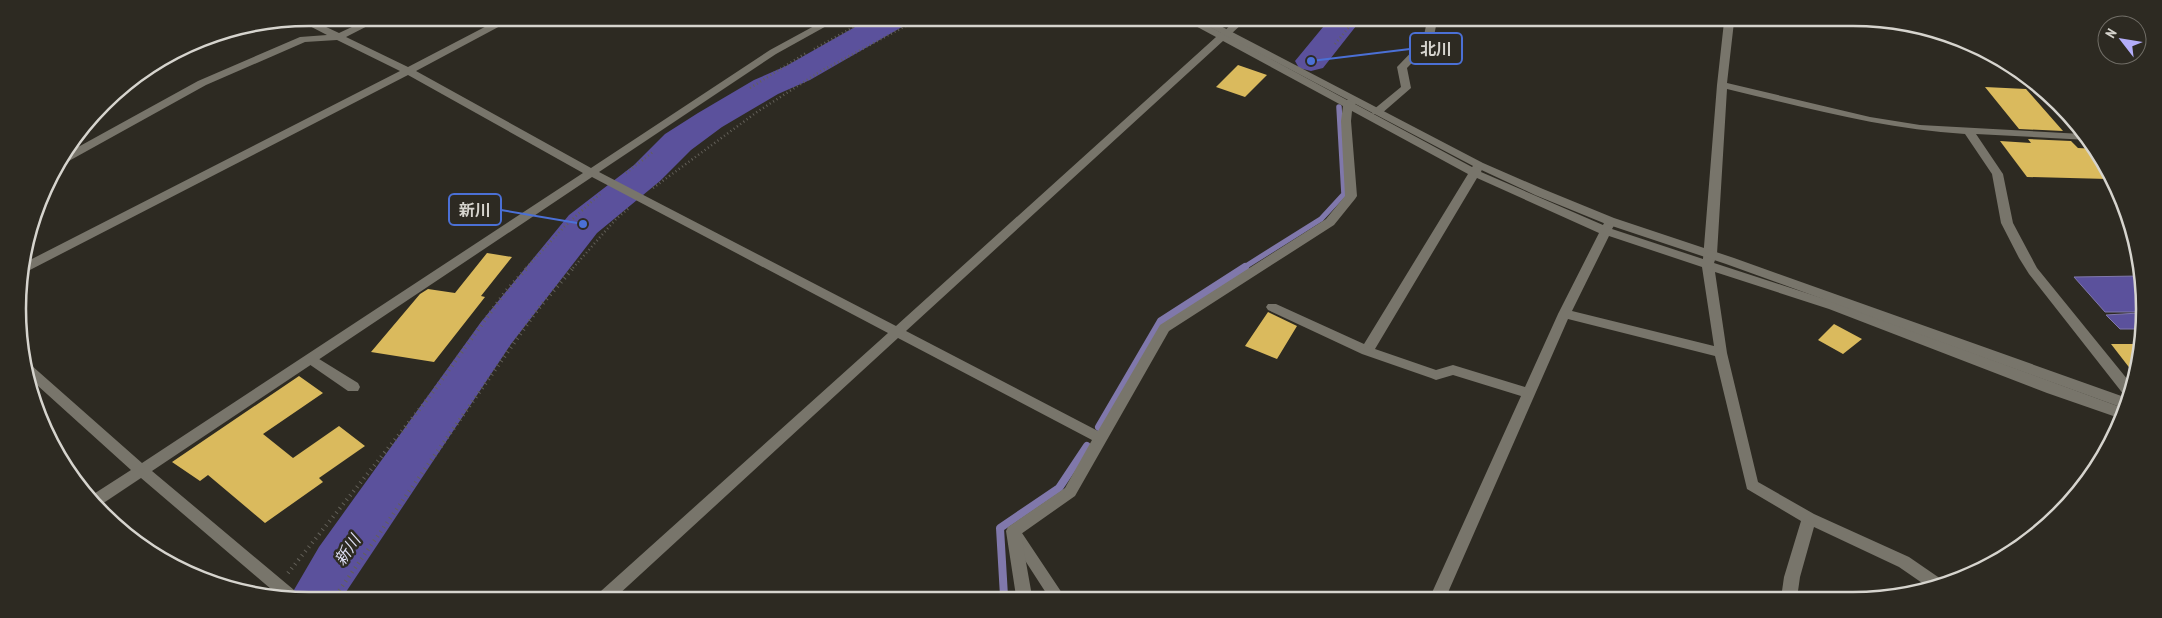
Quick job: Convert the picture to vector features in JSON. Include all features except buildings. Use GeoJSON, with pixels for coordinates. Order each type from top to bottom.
{"type":"FeatureCollection","features":[{"type":"Feature","properties":{"kind":"street"},"geometry":{"type":"LineString","coordinates":[[316,26],[409,72],[592,173],[1102,439]]}},
{"type":"Feature","properties":{"kind":"street"},"geometry":{"type":"LineString","coordinates":[[72,155],[210,79],[303,39],[338,37],[361,26]]}},
{"type":"Feature","properties":{"kind":"street"},"geometry":{"type":"LineString","coordinates":[[30,265],[409,72],[495,26]]}},
{"type":"Feature","properties":{"kind":"street"},"geometry":{"type":"LineString","coordinates":[[99,499],[773,52],[822,26]]}},
{"type":"Feature","properties":{"kind":"street"},"geometry":{"type":"LineString","coordinates":[[1205,26],[1225,34]]}},
{"type":"Feature","properties":{"kind":"street"},"geometry":{"type":"LineString","coordinates":[[1213,26],[1477,169],[1539,192],[1607,226],[1709,259],[2120,401]]}},
{"type":"Feature","properties":{"kind":"street"},"geometry":{"type":"LineString","coordinates":[[610,592],[1234,26]]}},
{"type":"Feature","properties":{"kind":"street"},"geometry":{"type":"LineString","coordinates":[[1377,112],[1406,88],[1402,67],[1428,41],[1431,26]]}},
{"type":"Feature","properties":{"kind":"street"},"geometry":{"type":"LineString","coordinates":[[1729,26],[1722,85],[1709,259],[1721,353],[1752,485],[1809,518],[1904,562],[1931,581]]}},
{"type":"Feature","properties":{"kind":"street"},"geometry":{"type":"LineString","coordinates":[[1722,85],[1870,120],[1920,128],[2077,137]]}},
{"type":"Feature","properties":{"kind":"street"},"geometry":{"type":"LineString","coordinates":[[1351,102],[1377,112],[1477,169]]}},
{"type":"Feature","properties":{"kind":"street"},"geometry":{"type":"LineString","coordinates":[[1013,531],[1070,492],[1164,328],[1330,222],[1351,196],[1346,121],[1351,102]]}},
{"type":"Feature","properties":{"kind":"street"},"geometry":{"type":"LineString","coordinates":[[1969,132],[1994,168],[2000,182],[2004,214],[2009,232],[2020,250],[2033,271],[2125,385]]}},
{"type":"Feature","properties":{"kind":"street"},"geometry":{"type":"LineString","coordinates":[[1367,351],[1477,169]]}},
{"type":"Feature","properties":{"kind":"street"},"geometry":{"type":"LineString","coordinates":[[1440,592],[1564,314],[1607,226]]}},
{"type":"Feature","properties":{"kind":"street"},"geometry":{"type":"LineString","coordinates":[[1709,259],[2052,389],[2116,411]]}},
{"type":"Feature","properties":{"kind":"street"},"geometry":{"type":"LineString","coordinates":[[1272,308],[1367,351],[1436,375],[1453,370],[1528,393]]}},
{"type":"Feature","properties":{"kind":"street"},"geometry":{"type":"LineString","coordinates":[[1564,314],[1721,353]]}},
{"type":"Feature","properties":{"kind":"street"},"geometry":{"type":"LineString","coordinates":[[311,359],[353,387]]}},
{"type":"Feature","properties":{"kind":"street"},"geometry":{"type":"LineString","coordinates":[[35,376],[142,471],[284,590]]}},
{"type":"Feature","properties":{"kind":"street"},"geometry":{"type":"LineString","coordinates":[[1790,592],[1792,577],[1809,518]]}},
{"type":"Feature","properties":{"kind":"street"},"geometry":{"type":"LineString","coordinates":[[1013,531],[1023,592]]}},
{"type":"Feature","properties":{"kind":"street"},"geometry":{"type":"LineString","coordinates":[[1013,531],[1053,592]]}},
{"type":"Feature","properties":{"kind":"path"},"geometry":{"type":"LineString","coordinates":[[748,89],[804,54],[857,26]]}},
{"type":"Feature","properties":{"kind":"path"},"geometry":{"type":"LineString","coordinates":[[338,592],[538,309],[616,219],[641,198],[757,112],[821,71],[906,26]]}},
{"type":"Feature","properties":{"kind":"path"},"geometry":{"type":"LineString","coordinates":[[1335,44],[1350,26]]}},
{"type":"Feature","properties":{"kind":"path"},"geometry":{"type":"LineString","coordinates":[[284,590],[506,292],[564,228],[612,183],[660,148]]}},
{"type":"Feature","properties":{"kind":"shaded area"},"geometry":{"type":"Polygon","coordinates":[[[2133,276],[2136,312],[2105,312],[2074,277],[2133,276]]]}},
{"type":"Feature","properties":{"kind":"shaded area"},"geometry":{"type":"Polygon","coordinates":[[[2136,313],[2135,329],[2120,329],[2106,315],[2136,313]]]}},
{"type":"Feature","properties":{"kind":"waterway","name":"新川"},"geometry":{"type":"LineString","coordinates":[[319,592],[337,562],[496,333],[583,224],[647,173],[678,142],[710,120],[766,87],[798,73],[880,26]]}},
{"type":"Feature","properties":{"kind":"waterway"},"geometry":{"type":"LineString","coordinates":[[1311,61],[1341,26]]}},
{"type":"Feature","properties":{"kind":"waterway"},"geometry":{"type":"LineString","coordinates":[[1243,268],[1321,219],[1344,194],[1339,107]]}},
{"type":"Feature","properties":{"kind":"waterway"},"geometry":{"type":"LineString","coordinates":[[1099,427],[1161,321],[1245,267]]}},
{"type":"Feature","properties":{"kind":"waterway"},"geometry":{"type":"LineString","coordinates":[[1004,592],[1000,528],[1059,488],[1087,446]]}},
{"type":"Feature","properties":{"kind":"place","name":"北川"},"geometry":{"type":"Point","coordinates":[1311,61]}},
{"type":"Feature","properties":{"kind":"place","name":"新川"},"geometry":{"type":"Point","coordinates":[583,224]}}]}
